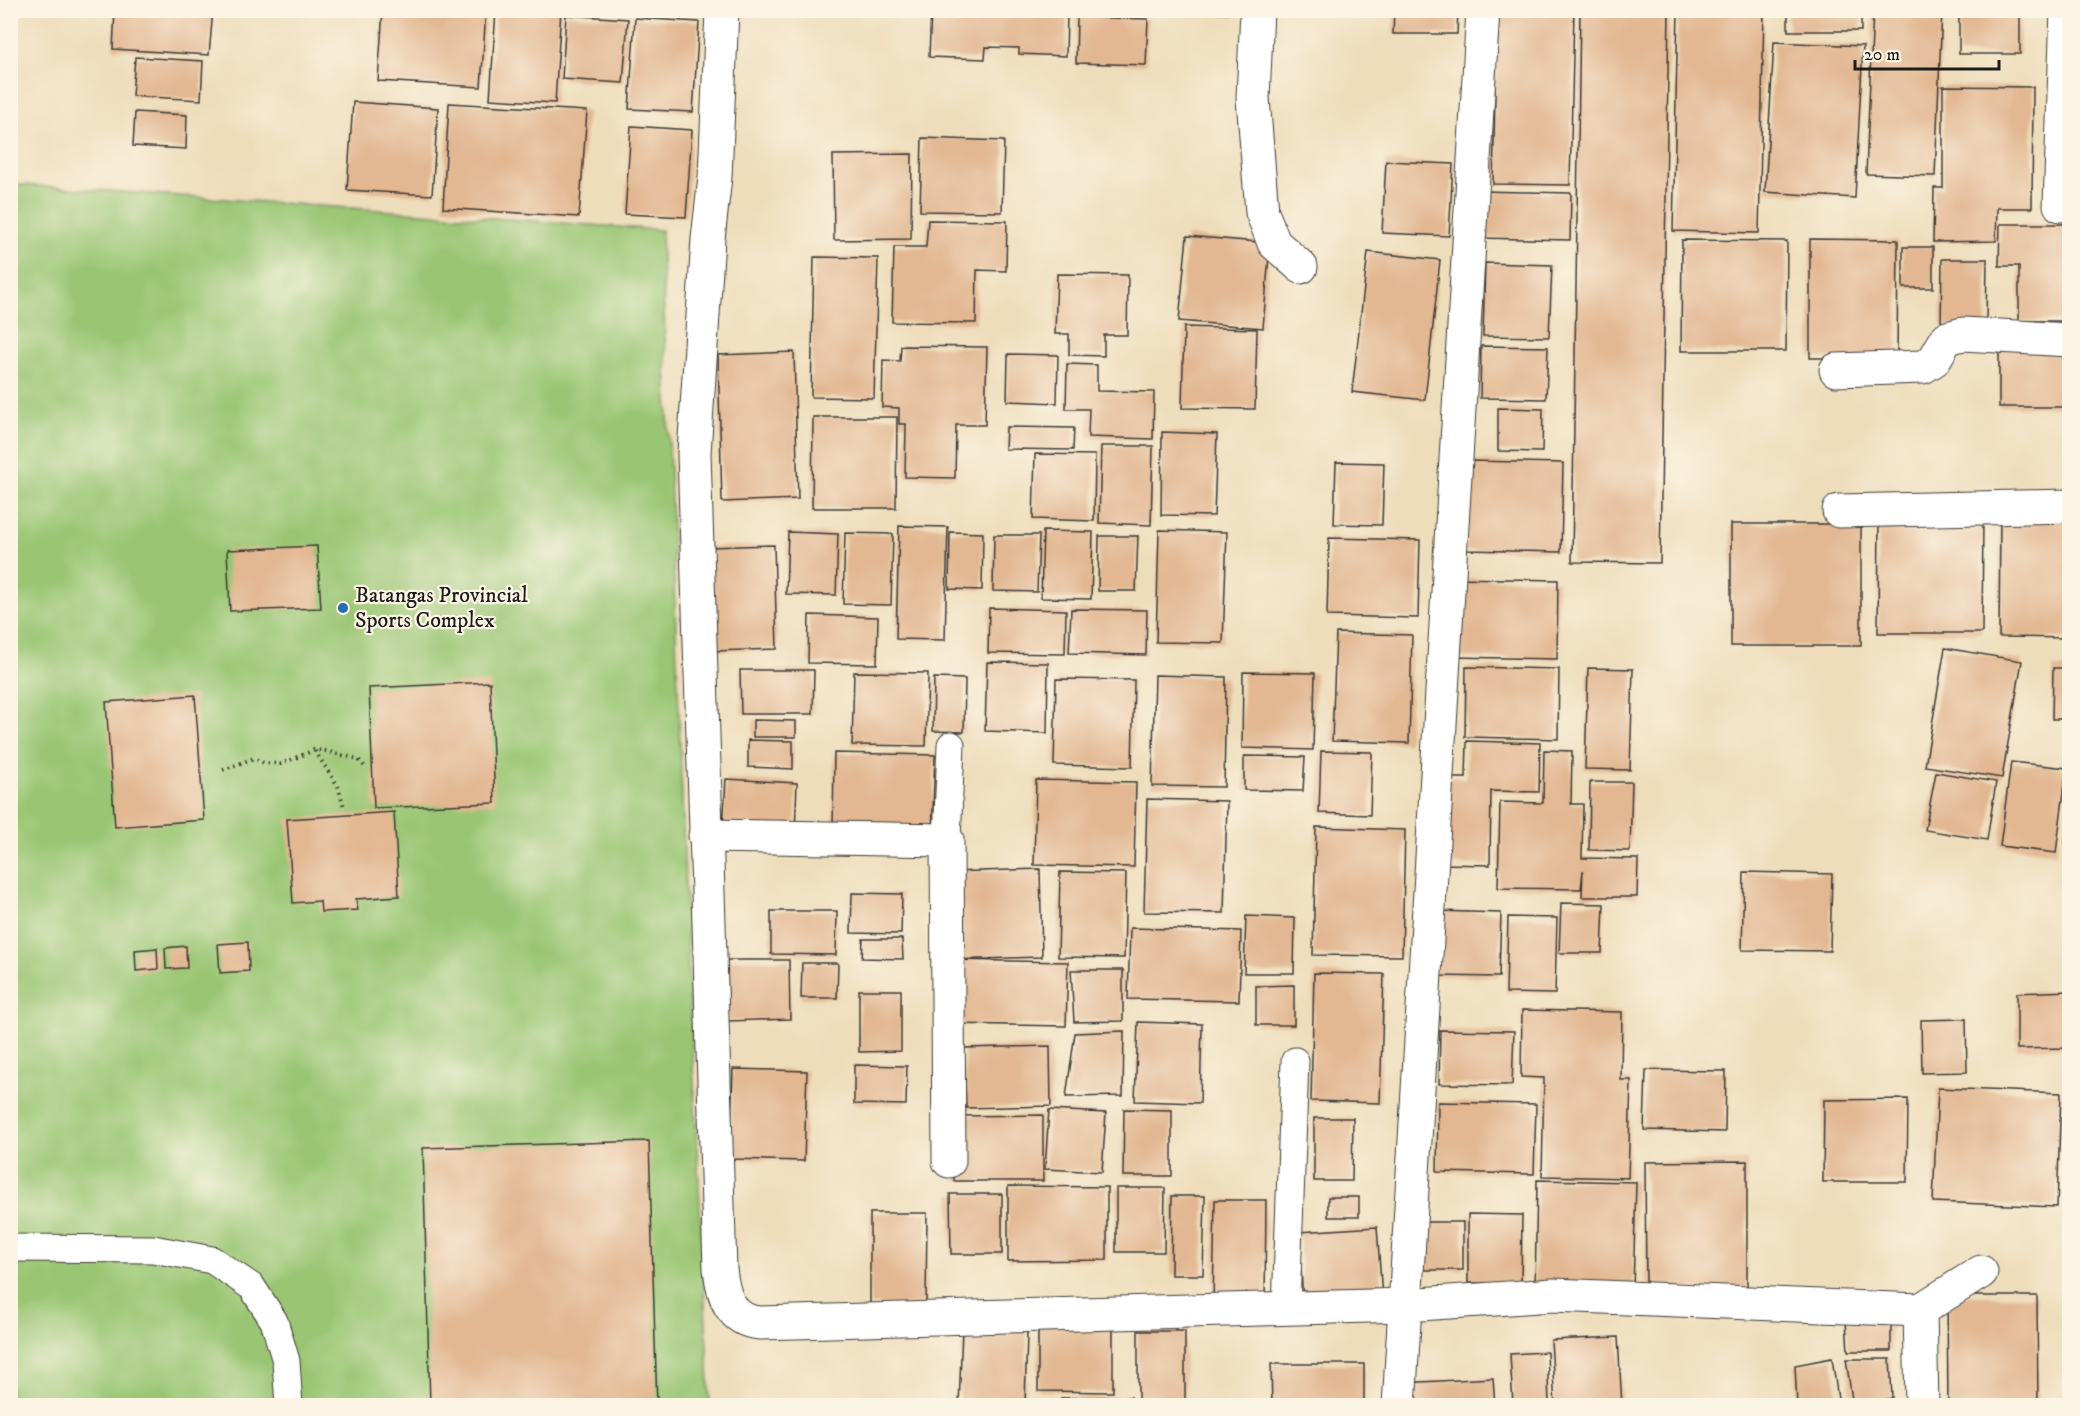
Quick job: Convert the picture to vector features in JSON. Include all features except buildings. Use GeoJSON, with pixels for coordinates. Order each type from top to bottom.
{"type":"FeatureCollection","features":[{"type":"Feature","properties":{"kind":"street"},"geometry":{"type":"LineString","coordinates":[[722,10],[715,177],[708,239],[694,453],[720,1269],[722,1291],[733,1313],[746,1322],[760,1323],[1405,1305],[1554,1295],[1920,1310],[1981,1272]]}},
{"type":"Feature","properties":{"kind":"street"},"geometry":{"type":"LineString","coordinates":[[1257,10],[1254,98],[1262,212],[1274,243],[1301,267]]}},
{"type":"Feature","properties":{"kind":"street"},"geometry":{"type":"LineString","coordinates":[[1399,1406],[1483,10]]}},
{"type":"Feature","properties":{"kind":"street"},"geometry":{"type":"LineString","coordinates":[[2060,205],[2067,10]]}},
{"type":"Feature","properties":{"kind":"street"},"geometry":{"type":"LineString","coordinates":[[1836,370],[1923,367],[1934,360],[1947,338],[1963,334],[2070,340]]}},
{"type":"Feature","properties":{"kind":"street"},"geometry":{"type":"LineString","coordinates":[[1839,511],[2070,506]]}},
{"type":"Feature","properties":{"kind":"street"},"geometry":{"type":"LineString","coordinates":[[705,836],[947,840],[949,1161]]}},
{"type":"Feature","properties":{"kind":"street"},"geometry":{"type":"LineString","coordinates":[[1920,1310],[1922,1406]]}},
{"type":"Feature","properties":{"kind":"lane"},"geometry":{"type":"LineString","coordinates":[[947,840],[951,745]]}},
{"type":"Feature","properties":{"kind":"lane"},"geometry":{"type":"LineString","coordinates":[[1286,1308],[1295,1061]]}},
{"type":"Feature","properties":{"kind":"lane"},"geometry":{"type":"LineString","coordinates":[[10,1248],[153,1249],[212,1260],[252,1287],[274,1321],[286,1361],[289,1406]]}},
{"type":"Feature","properties":{"kind":"path"},"geometry":{"type":"LineString","coordinates":[[223,770],[254,758],[264,763],[281,764],[314,750],[358,759],[367,769]]}},
{"type":"Feature","properties":{"kind":"path"},"geometry":{"type":"LineString","coordinates":[[314,750],[338,786],[344,807]]}},
{"type":"Feature","properties":{"kind":"green space","name":"Batangas Provincial Sports Complex"},"geometry":{"type":"Polygon","coordinates":[[[10,184],[661,230],[689,987],[710,1405],[11,1405],[10,184]]]}},
{"type":"Feature","properties":{"kind":"place","name":"Batangas Provincial Sports Complex"},"geometry":{"type":"Point","coordinates":[343,608]}}]}
